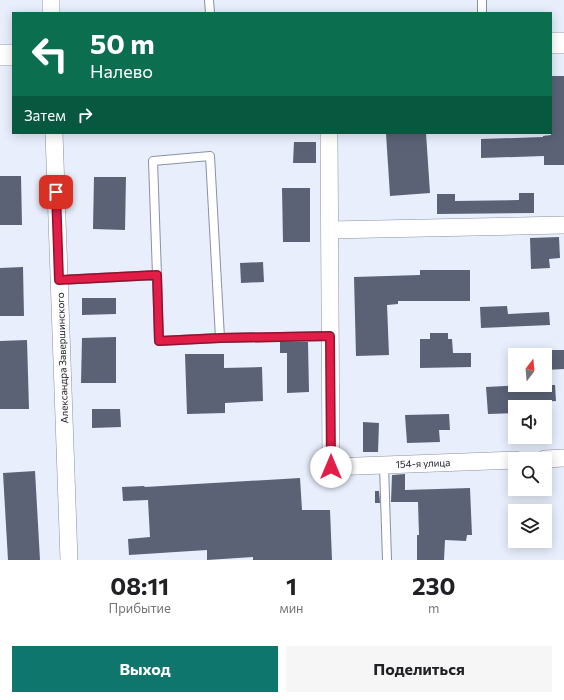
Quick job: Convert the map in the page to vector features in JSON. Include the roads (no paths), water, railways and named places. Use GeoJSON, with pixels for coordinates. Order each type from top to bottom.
{"type":"FeatureCollection","features":[{"type":"Feature","properties":{"kind":"street"},"geometry":{"type":"LineString","coordinates":[[51,0],[51,12]]}},
{"type":"Feature","properties":{"kind":"street"},"geometry":{"type":"LineString","coordinates":[[552,43],[564,42]]}},
{"type":"Feature","properties":{"kind":"street"},"geometry":{"type":"LineString","coordinates":[[0,55],[12,55]]}},
{"type":"Feature","properties":{"kind":"street","name":"Александра Завершинского"},"geometry":{"type":"LineString","coordinates":[[54,134],[69,560]]}},
{"type":"Feature","properties":{"kind":"street"},"geometry":{"type":"LineString","coordinates":[[329,134],[330,336]]}},
{"type":"Feature","properties":{"kind":"street"},"geometry":{"type":"LineString","coordinates":[[330,230],[564,225]]}},
{"type":"Feature","properties":{"kind":"street","name":"154-я улица"},"geometry":{"type":"LineString","coordinates":[[330,336],[331,467],[508,460]]}},
{"type":"Feature","properties":{"kind":"street"},"geometry":{"type":"LineString","coordinates":[[552,459],[564,458]]}},
{"type":"Feature","properties":{"kind":"lane"},"geometry":{"type":"LineString","coordinates":[[209,0],[210,12]]}},
{"type":"Feature","properties":{"kind":"lane"},"geometry":{"type":"LineString","coordinates":[[482,0],[482,12]]}},
{"type":"Feature","properties":{"kind":"lane"},"geometry":{"type":"LineString","coordinates":[[220,338],[210,156],[153,160],[159,341],[220,338],[330,336]]}},
{"type":"Feature","properties":{"kind":"lane"},"geometry":{"type":"LineString","coordinates":[[59,280],[157,275]]}},
{"type":"Feature","properties":{"kind":"lane"},"geometry":{"type":"LineString","coordinates":[[384,465],[387,560]]}}]}
